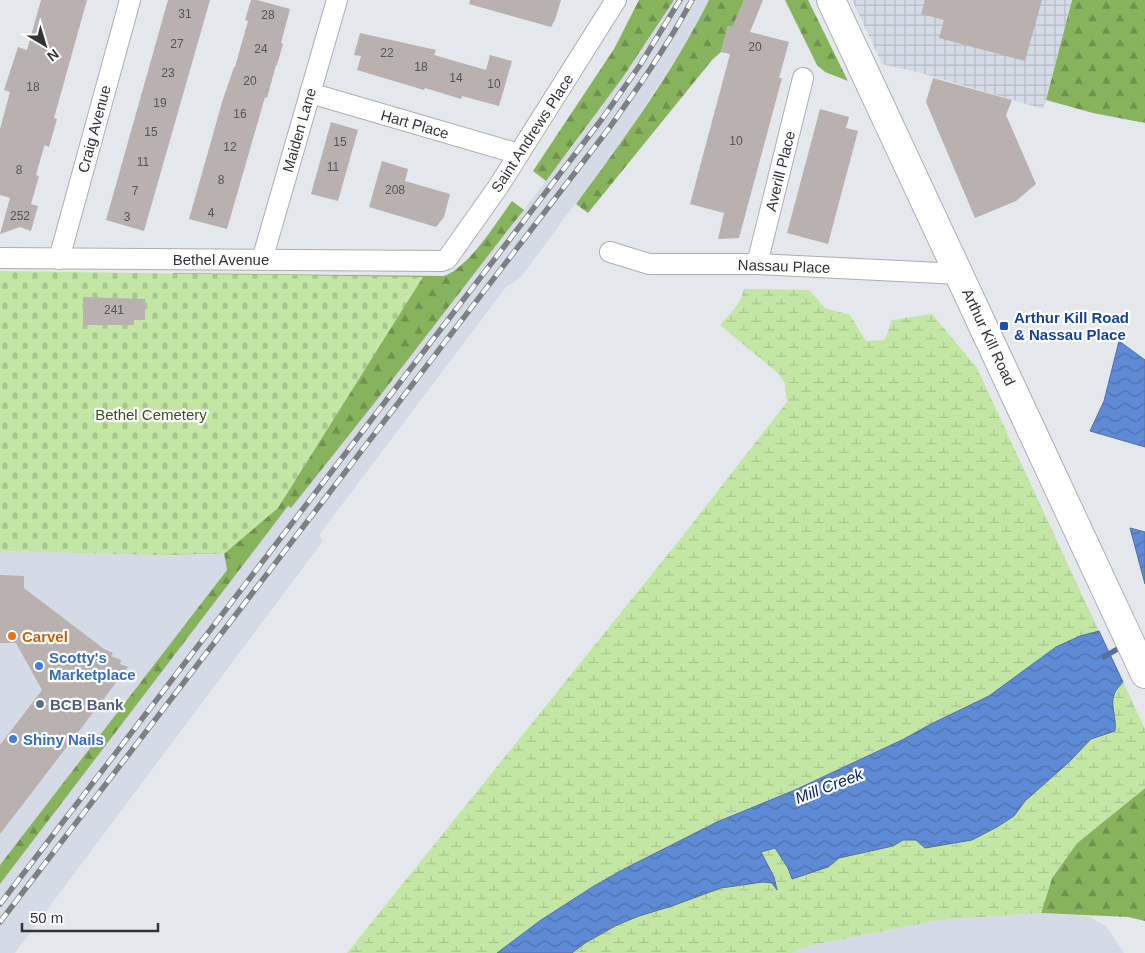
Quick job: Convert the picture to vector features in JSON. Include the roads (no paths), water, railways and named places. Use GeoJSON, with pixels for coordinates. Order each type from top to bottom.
{"type":"FeatureCollection","features":[{"type":"Feature","properties":{"kind":"street","name":"Craig Avenue"},"geometry":{"type":"LineString","coordinates":[[59,259],[130,0]]}},
{"type":"Feature","properties":{"kind":"street","name":"Maiden Lane"},"geometry":{"type":"LineString","coordinates":[[262,260],[337,0]]}},
{"type":"Feature","properties":{"kind":"street","name":"Saint Andrews Place"},"geometry":{"type":"LineString","coordinates":[[442,261],[451,255],[519,154],[616,0]]}},
{"type":"Feature","properties":{"kind":"street","name":"Arthur Kill Road"},"geometry":{"type":"LineString","coordinates":[[831,0],[1145,674]]}},
{"type":"Feature","properties":{"kind":"street","name":"Averill Place"},"geometry":{"type":"LineString","coordinates":[[757,264],[803,78]]}},
{"type":"Feature","properties":{"kind":"street","name":"Hart Place"},"geometry":{"type":"LineString","coordinates":[[310,94],[519,154]]}},
{"type":"Feature","properties":{"kind":"street","name":"Nassau Place"},"geometry":{"type":"LineString","coordinates":[[610,252],[649,264],[757,264],[960,274]]}},
{"type":"Feature","properties":{"kind":"street","name":"Bethel Avenue"},"geometry":{"type":"LineString","coordinates":[[0,258],[442,261]]}},
{"type":"Feature","properties":{"kind":"water"},"geometry":{"type":"Polygon","coordinates":[[[1119,341],[1145,360],[1145,447],[1090,431],[1104,401],[1119,341]]]}},
{"type":"Feature","properties":{"kind":"water"},"geometry":{"type":"Polygon","coordinates":[[[1130,528],[1145,532],[1145,584],[1130,528]]]}},
{"type":"Feature","properties":{"kind":"water"},"geometry":{"type":"Polygon","coordinates":[[[1099,631],[1123,682],[1115,691],[1113,699],[1115,731],[1091,739],[1069,762],[1025,801],[1014,816],[997,827],[972,840],[925,848],[916,840],[903,840],[893,846],[839,858],[828,867],[792,879],[788,868],[775,848],[761,852],[774,877],[777,890],[772,883],[763,882],[721,888],[617,925],[585,943],[572,953],[497,953],[541,920],[624,869],[717,822],[795,790],[904,739],[989,696],[1056,647],[1080,636],[1099,631]]]}},
{"type":"Feature","properties":{"kind":"waterway","name":"Mill Creek"},"geometry":{"type":"LineString","coordinates":[[1104,657],[1124,645]]}},
{"type":"Feature","properties":{"kind":"railway"},"geometry":{"type":"LineString","coordinates":[[0,904],[602,119],[640,65],[680,0]]}},
{"type":"Feature","properties":{"kind":"railway"},"geometry":{"type":"LineString","coordinates":[[0,922],[610,127],[663,49],[692,0]]}},
{"type":"Feature","properties":{"kind":"place","name":"Arthur Kill Road & Nassau Place"},"geometry":{"type":"Point","coordinates":[1004,326]}},
{"type":"Feature","properties":{"kind":"place","name":"Carvel"},"geometry":{"type":"Point","coordinates":[12,636]}},
{"type":"Feature","properties":{"kind":"place","name":"Scotty's Marketplace"},"geometry":{"type":"Point","coordinates":[39,666]}},
{"type":"Feature","properties":{"kind":"place","name":"BCB Bank"},"geometry":{"type":"Point","coordinates":[40,704]}},
{"type":"Feature","properties":{"kind":"place","name":"Shiny Nails"},"geometry":{"type":"Point","coordinates":[13,739]}},
{"type":"Feature","properties":{"kind":"park label","name":"Bethel Cemetery"},"geometry":{"type":"Point","coordinates":[151,414]}}]}
